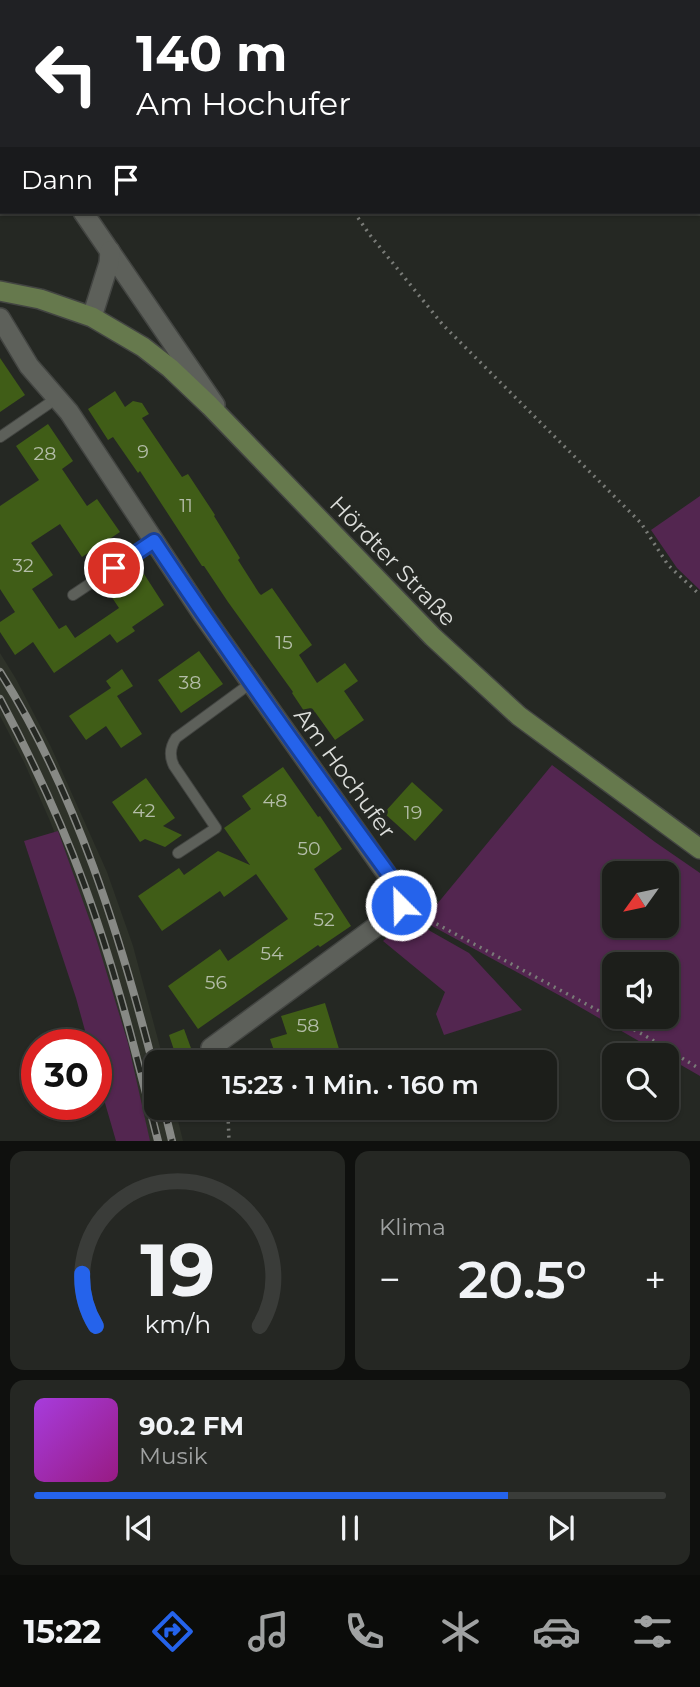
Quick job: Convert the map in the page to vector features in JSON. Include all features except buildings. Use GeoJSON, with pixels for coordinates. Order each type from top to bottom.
{"type":"FeatureCollection","features":[{"type":"Feature","properties":{"kind":"main road"},"geometry":{"type":"LineString","coordinates":[[0,291],[40,299],[92,317],[143,347],[170,368],[228,425]]}},
{"type":"Feature","properties":{"kind":"main road","name":"Hördter Straße"},"geometry":{"type":"LineString","coordinates":[[228,425],[433,637],[519,716],[700,849]]}},
{"type":"Feature","properties":{"kind":"street","name":"Hördter Straße"},"geometry":{"type":"LineString","coordinates":[[84,214],[228,425]]}},
{"type":"Feature","properties":{"kind":"street"},"geometry":{"type":"LineString","coordinates":[[92,317],[111,257],[110,251]]}},
{"type":"Feature","properties":{"kind":"street","name":"Am Hochufer"},"geometry":{"type":"LineString","coordinates":[[5,326],[29,366],[69,412],[203,615],[393,880],[401,894],[401,905]]}},
{"type":"Feature","properties":{"kind":"street"},"geometry":{"type":"LineString","coordinates":[[211,1048],[387,919],[401,905]]}},
{"type":"Feature","properties":{"kind":"lane"},"geometry":{"type":"LineString","coordinates":[[0,436],[57,398]]}},
{"type":"Feature","properties":{"kind":"lane"},"geometry":{"type":"LineString","coordinates":[[73,595],[154,541]]}},
{"type":"Feature","properties":{"kind":"lane"},"geometry":{"type":"LineString","coordinates":[[178,853],[216,828],[174,766],[171,760],[172,745],[176,738],[251,683]]}},
{"type":"Feature","properties":{"kind":"path"},"geometry":{"type":"LineString","coordinates":[[355,214],[443,325],[641,523],[668,565],[700,595]]}},
{"type":"Feature","properties":{"kind":"path"},"geometry":{"type":"LineString","coordinates":[[401,905],[632,1029],[700,1069]]}},
{"type":"Feature","properties":{"kind":"path"},"geometry":{"type":"LineString","coordinates":[[228,1120],[229,1141]]}},
{"type":"Feature","properties":{"kind":"shaded area"},"geometry":{"type":"Polygon","coordinates":[[[700,496],[700,590],[677,568],[651,530],[700,496]]]}},
{"type":"Feature","properties":{"kind":"shaded area"},"geometry":{"type":"Polygon","coordinates":[[[0,653],[51,747],[107,872],[133,946],[161,1050],[144,1050],[144,1120],[178,1120],[183,1141],[149,1141],[67,864],[24,762],[0,716],[0,653]]]}},
{"type":"Feature","properties":{"kind":"shaded area"},"geometry":{"type":"Polygon","coordinates":[[[552,765],[700,873],[700,1076],[679,1064],[679,1043],[642,1043],[618,1029],[679,1029],[679,952],[602,952],[602,1020],[423,921],[552,765]]]}},
{"type":"Feature","properties":{"kind":"shaded area"},"geometry":{"type":"Polygon","coordinates":[[[58,831],[96,938],[128,1043],[150,1141],[116,1141],[110,1120],[112,1029],[85,1029],[24,841],[58,831]]]}},
{"type":"Feature","properties":{"kind":"shaded area"},"geometry":{"type":"Polygon","coordinates":[[[409,919],[469,953],[522,1010],[444,1035],[436,1014],[445,992],[383,941],[409,919]]]}},
{"type":"Feature","properties":{"kind":"railway"},"geometry":{"type":"LineString","coordinates":[[0,672],[52,766],[74,816],[128,972],[149,1050]]}},
{"type":"Feature","properties":{"kind":"railway"},"geometry":{"type":"LineString","coordinates":[[0,699],[45,790],[84,884],[115,979],[158,1141]]}},
{"type":"Feature","properties":{"kind":"railway"},"geometry":{"type":"LineString","coordinates":[[167,1120],[172,1141]]}},
{"type":"Feature","properties":{"kind":"route"},"geometry":{"type":"LineString","coordinates":[[114,568],[154,541],[322,784],[393,880],[401,894],[401,905]]}}]}
